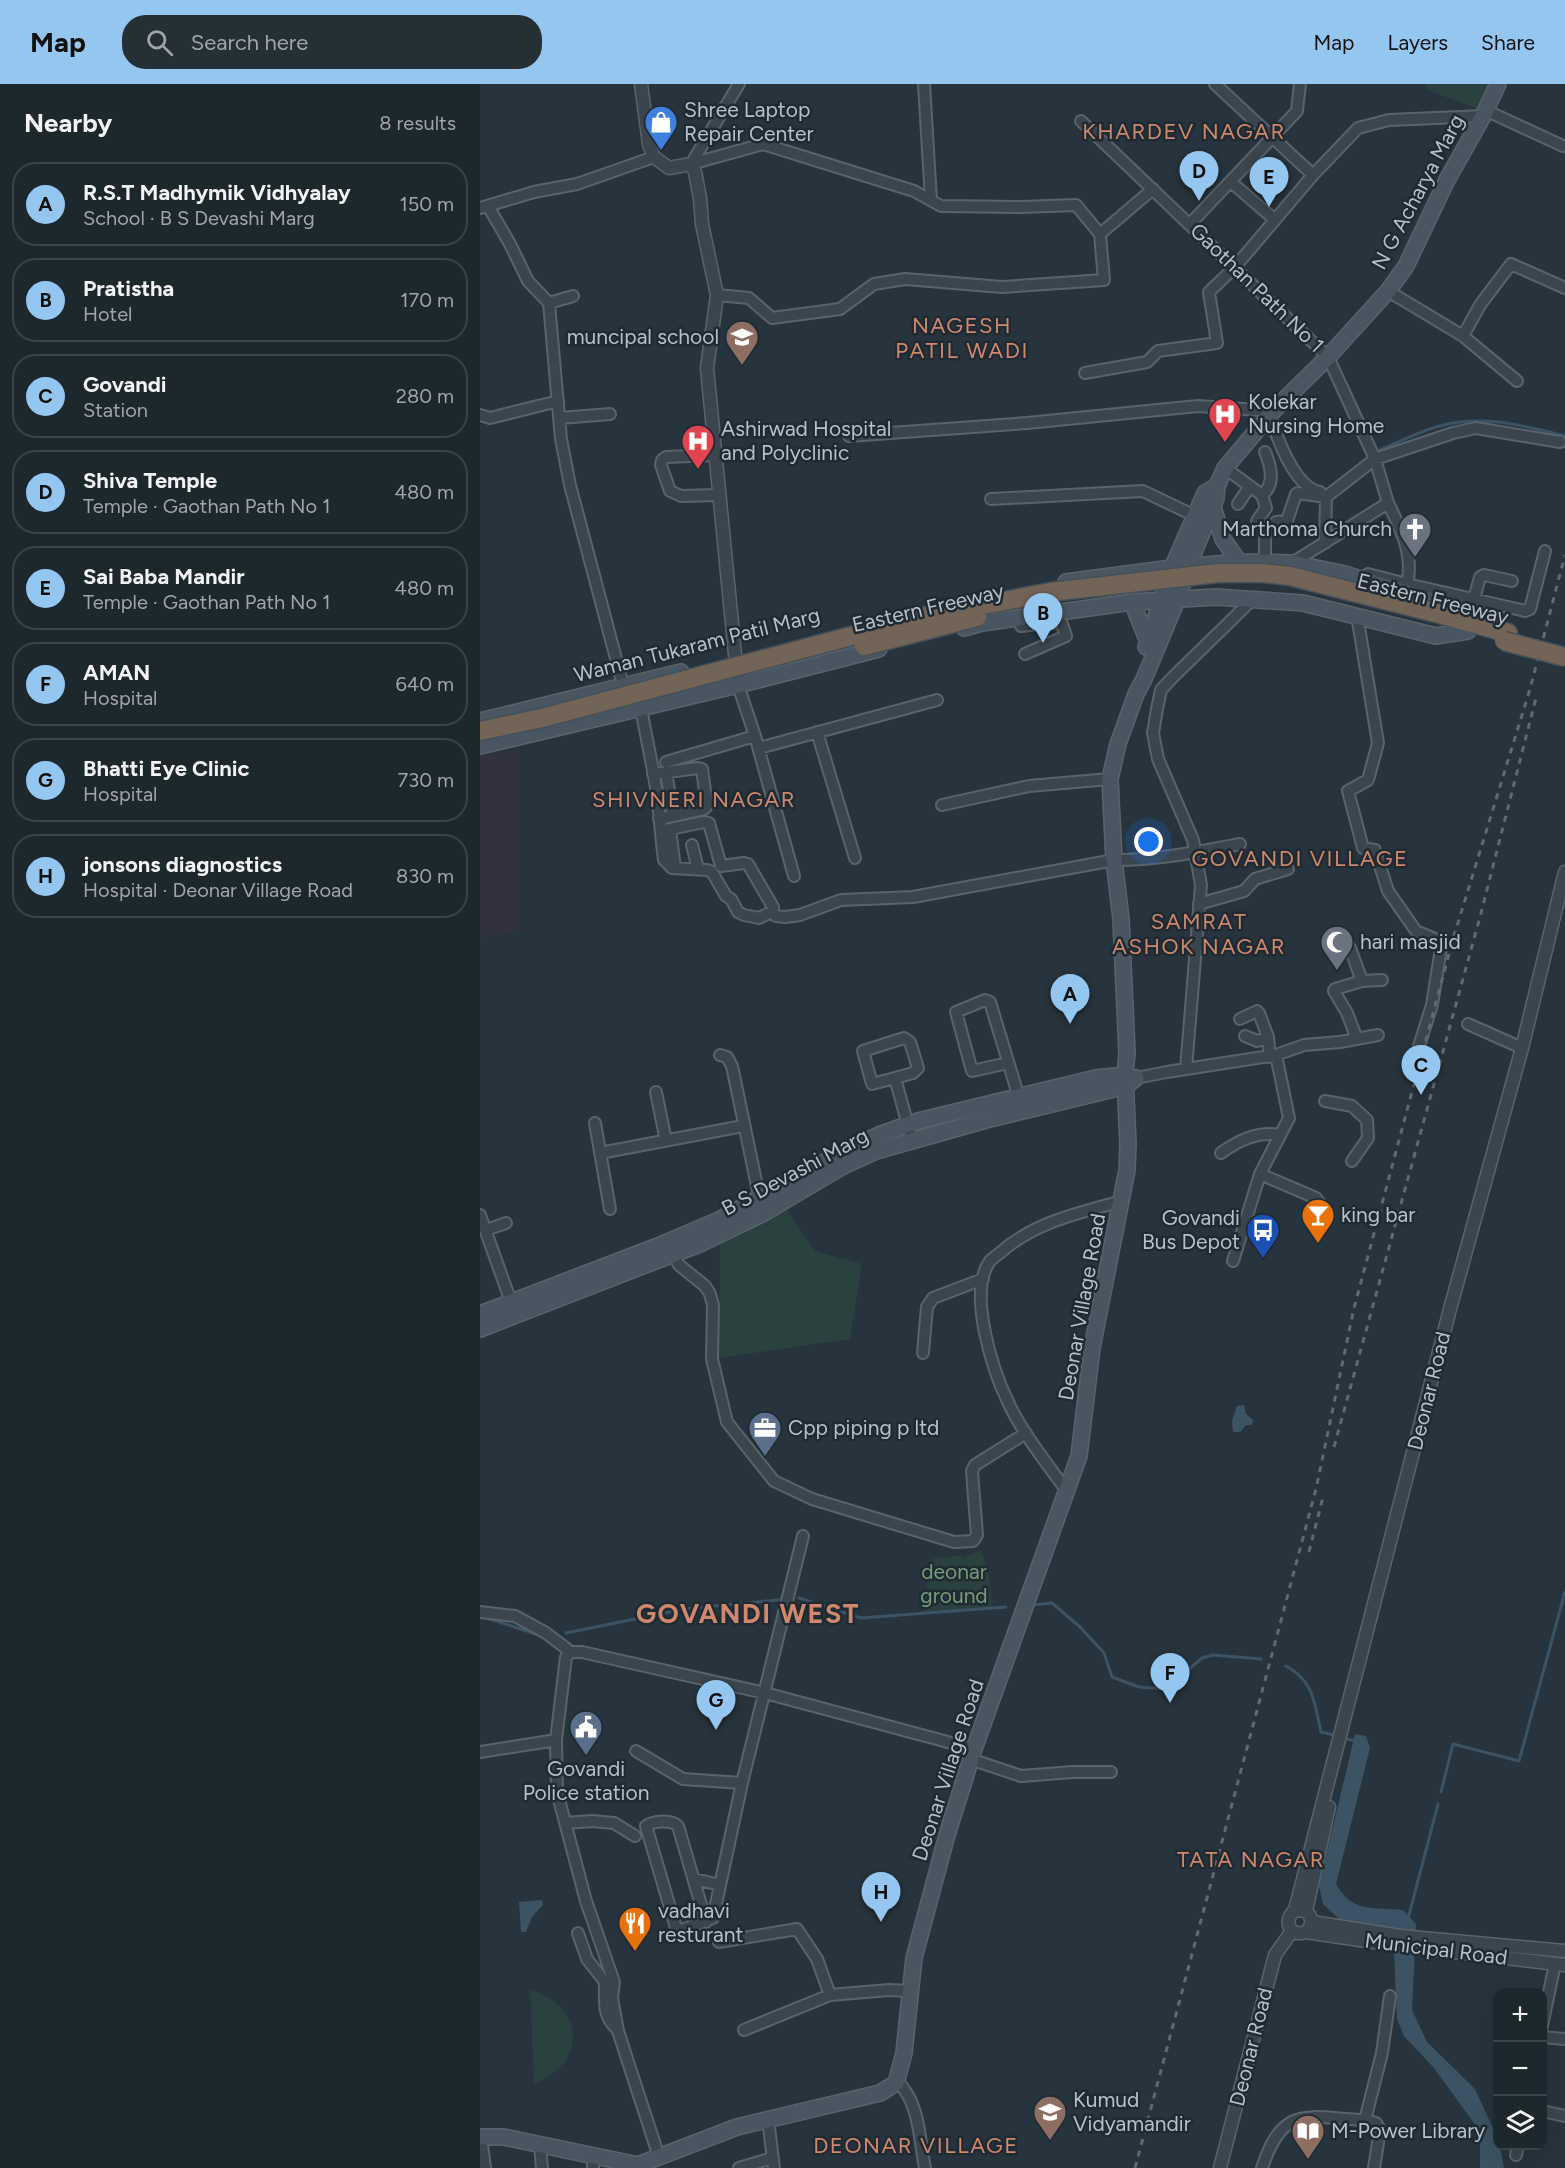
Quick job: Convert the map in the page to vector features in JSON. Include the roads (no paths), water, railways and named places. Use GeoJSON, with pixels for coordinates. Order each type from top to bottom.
{"type":"FeatureCollection","features":[{"type":"Feature","properties":{"kind":"highway","name":"Eastern Freeway"},"geometry":{"type":"LineString","coordinates":[[480,731],[542,718],[927,616],[1051,592],[1218,573],[1263,573],[1290,576],[1434,618]]}},
{"type":"Feature","properties":{"kind":"highway","name":"Eastern Freeway"},"geometry":{"type":"LineString","coordinates":[[480,741],[544,728],[687,688],[769,670],[978,617],[1223,580],[1288,585],[1469,627],[1565,657]]}},
{"type":"Feature","properties":{"kind":"highway","name":"Eastern Freeway"},"geometry":{"type":"LineString","coordinates":[[1506,637],[1565,647]]}},
{"type":"Feature","properties":{"kind":"main road","name":"N G Acharya Marg"},"geometry":{"type":"LineString","coordinates":[[1169,600],[1172,568],[1206,493],[1217,486],[1225,468],[1271,414],[1328,357],[1388,291],[1406,266],[1498,84]]}},
{"type":"Feature","properties":{"kind":"main road"},"geometry":{"type":"LineString","coordinates":[[1169,600],[1188,567],[1213,507],[1217,486]]}},
{"type":"Feature","properties":{"kind":"main road"},"geometry":{"type":"LineString","coordinates":[[1213,507],[1223,539],[1239,562]]}},
{"type":"Feature","properties":{"kind":"main road","name":"Waman Tukaram Patil Marg"},"geometry":{"type":"LineString","coordinates":[[480,721],[1002,592],[1172,568],[1239,562],[1292,563],[1345,574],[1438,603],[1469,627]]}},
{"type":"Feature","properties":{"kind":"main road"},"geometry":{"type":"LineString","coordinates":[[1132,602],[1152,644],[1180,615],[1216,597]]}},
{"type":"Feature","properties":{"kind":"main road"},"geometry":{"type":"LineString","coordinates":[[480,746],[738,685],[982,623],[1046,619],[1132,602],[1216,597],[1254,598],[1302,603],[1436,636],[1469,627]]}},
{"type":"Feature","properties":{"kind":"main road","name":"Deonar Village Road"},"geometry":{"type":"LineString","coordinates":[[897,2081],[904,2053],[914,1958],[947,1835],[972,1754],[1079,1456],[1092,1348],[1122,1201],[1128,1145],[1129,1080],[1122,930],[1114,861],[1110,779],[1118,744],[1136,694],[1144,680],[1152,644],[1169,600]]}},
{"type":"Feature","properties":{"kind":"main road","name":"B S Devashi Marg"},"geometry":{"type":"LineString","coordinates":[[480,1329],[671,1248],[843,1152],[881,1134],[908,1124],[1018,1096],[1129,1080]]}},
{"type":"Feature","properties":{"kind":"main road","name":"B S Devashi Marg"},"geometry":{"type":"LineString","coordinates":[[480,1314],[762,1214],[843,1166],[876,1151],[1023,1112],[1098,1085]]}},
{"type":"Feature","properties":{"kind":"main road"},"geometry":{"type":"LineString","coordinates":[[480,2137],[504,2137],[540,2144],[593,2162],[638,2166],[736,2127],[880,2093],[897,2081]]}},
{"type":"Feature","properties":{"kind":"street"},"geometry":{"type":"LineString","coordinates":[[641,84],[649,144],[654,157],[669,168],[764,144],[914,191],[941,206],[1076,205],[1100,234],[1104,280],[1002,287],[905,279],[874,284],[840,309],[772,318],[749,298],[717,295]]}},
{"type":"Feature","properties":{"kind":"street"},"geometry":{"type":"LineString","coordinates":[[691,164],[739,84]]}},
{"type":"Feature","properties":{"kind":"street"},"geometry":{"type":"LineString","coordinates":[[924,84],[931,200]]}},
{"type":"Feature","properties":{"kind":"street"},"geometry":{"type":"LineString","coordinates":[[1215,84],[1274,136],[1313,175]]}},
{"type":"Feature","properties":{"kind":"street"},"geometry":{"type":"LineString","coordinates":[[1190,224],[1297,111],[1300,84]]}},
{"type":"Feature","properties":{"kind":"street"},"geometry":{"type":"LineString","coordinates":[[1085,373],[1147,362],[1158,351],[1217,343],[1209,292],[1235,267],[1313,175],[1358,128],[1389,120],[1484,113],[1563,146]]}},
{"type":"Feature","properties":{"kind":"street","name":"Gaothan Path No 1"},"geometry":{"type":"LineString","coordinates":[[1081,121],[1328,357]]}},
{"type":"Feature","properties":{"kind":"street"},"geometry":{"type":"LineString","coordinates":[[623,685],[570,484],[561,439],[549,303],[528,281],[510,244],[484,207],[534,192],[577,184],[654,157]]}},
{"type":"Feature","properties":{"kind":"street"},"geometry":{"type":"LineString","coordinates":[[691,164],[695,172],[702,224],[717,295],[707,368],[734,659],[738,685],[759,748],[794,876]]}},
{"type":"Feature","properties":{"kind":"street"},"geometry":{"type":"LineString","coordinates":[[1231,182],[1275,220]]}},
{"type":"Feature","properties":{"kind":"street"},"geometry":{"type":"LineString","coordinates":[[1100,234],[1153,189]]}},
{"type":"Feature","properties":{"kind":"street"},"geometry":{"type":"LineString","coordinates":[[1463,336],[1480,305],[1511,264],[1565,288]]}},
{"type":"Feature","properties":{"kind":"street"},"geometry":{"type":"LineString","coordinates":[[1388,291],[1463,336],[1517,381]]}},
{"type":"Feature","properties":{"kind":"street"},"geometry":{"type":"LineString","coordinates":[[549,303],[573,296]]}},
{"type":"Feature","properties":{"kind":"street"},"geometry":{"type":"LineString","coordinates":[[1328,357],[1359,431],[1374,457],[1388,503],[1401,530],[1410,558],[1407,584]]}},
{"type":"Feature","properties":{"kind":"street"},"geometry":{"type":"LineString","coordinates":[[480,415],[490,418],[558,401]]}},
{"type":"Feature","properties":{"kind":"street"},"geometry":{"type":"LineString","coordinates":[[849,436],[1028,423],[1198,405],[1271,414],[1284,456],[1311,490],[1326,492],[1374,457],[1453,432],[1476,428],[1560,442]]}},
{"type":"Feature","properties":{"kind":"street"},"geometry":{"type":"LineString","coordinates":[[560,418],[610,414]]}},
{"type":"Feature","properties":{"kind":"street"},"geometry":{"type":"LineString","coordinates":[[1262,495],[1271,482],[1265,452]]}},
{"type":"Feature","properties":{"kind":"street"},"geometry":{"type":"LineString","coordinates":[[714,454],[666,457],[662,460],[661,465],[670,491],[681,496],[718,495]]}},
{"type":"Feature","properties":{"kind":"street"},"geometry":{"type":"LineString","coordinates":[[1265,562],[1265,537],[1276,522],[1287,521],[1296,494],[1326,497],[1374,457]]}},
{"type":"Feature","properties":{"kind":"street"},"geometry":{"type":"LineString","coordinates":[[1225,468],[1262,495],[1266,508],[1257,521]]}},
{"type":"Feature","properties":{"kind":"street"},"geometry":{"type":"LineString","coordinates":[[1238,504],[1250,486]]}},
{"type":"Feature","properties":{"kind":"street"},"geometry":{"type":"LineString","coordinates":[[991,499],[1143,491],[1195,516]]}},
{"type":"Feature","properties":{"kind":"street"},"geometry":{"type":"LineString","coordinates":[[1325,543],[1326,497]]}},
{"type":"Feature","properties":{"kind":"street"},"geometry":{"type":"LineString","coordinates":[[1292,563],[1388,503]]}},
{"type":"Feature","properties":{"kind":"street"},"geometry":{"type":"LineString","coordinates":[[1345,574],[1359,571],[1525,611],[1530,609],[1545,552]]}},
{"type":"Feature","properties":{"kind":"street"},"geometry":{"type":"LineString","coordinates":[[1474,599],[1480,577],[1484,575],[1512,581]]}},
{"type":"Feature","properties":{"kind":"street"},"geometry":{"type":"LineString","coordinates":[[1186,1069],[1201,885],[1193,840],[1158,759],[1153,733],[1161,690],[1254,598]]}},
{"type":"Feature","properties":{"kind":"street"},"geometry":{"type":"LineString","coordinates":[[1357,615],[1378,743],[1368,780],[1348,792],[1363,848],[1375,850],[1388,891],[1416,931],[1442,942],[1432,1005],[1414,1062]]}},
{"type":"Feature","properties":{"kind":"street"},"geometry":{"type":"LineString","coordinates":[[1021,626],[1046,619],[1062,624],[1066,636],[1025,654]]}},
{"type":"Feature","properties":{"kind":"street"},"geometry":{"type":"LineString","coordinates":[[759,748],[937,699]]}},
{"type":"Feature","properties":{"kind":"street"},"geometry":{"type":"LineString","coordinates":[[641,708],[659,816],[665,830],[664,860],[675,868],[717,869],[748,864],[772,907],[771,912]]}},
{"type":"Feature","properties":{"kind":"street"},"geometry":{"type":"LineString","coordinates":[[817,732],[855,858]]}},
{"type":"Feature","properties":{"kind":"street"},"geometry":{"type":"LineString","coordinates":[[653,774],[666,767],[755,736]]}},
{"type":"Feature","properties":{"kind":"street"},"geometry":{"type":"LineString","coordinates":[[659,816],[704,809],[707,806],[702,769],[666,767]]}},
{"type":"Feature","properties":{"kind":"street"},"geometry":{"type":"LineString","coordinates":[[666,767],[672,813]]}},
{"type":"Feature","properties":{"kind":"street"},"geometry":{"type":"LineString","coordinates":[[942,805],[1029,786],[1110,779]]}},
{"type":"Feature","properties":{"kind":"street"},"geometry":{"type":"LineString","coordinates":[[665,830],[709,823],[721,890],[731,899],[738,912],[759,918],[771,912]]}},
{"type":"Feature","properties":{"kind":"street"},"geometry":{"type":"LineString","coordinates":[[771,912],[776,916],[785,917],[800,915],[841,900],[913,897],[1114,861],[1195,853],[1240,844]]}},
{"type":"Feature","properties":{"kind":"street"},"geometry":{"type":"LineString","coordinates":[[692,845],[698,869]]}},
{"type":"Feature","properties":{"kind":"street"},"geometry":{"type":"LineString","coordinates":[[1199,904],[1244,891],[1255,879],[1288,869]]}},
{"type":"Feature","properties":{"kind":"street","name":"Deonar Road"},"geometry":{"type":"LineString","coordinates":[[1485,1195],[1529,1052],[1565,872]]}},
{"type":"Feature","properties":{"kind":"street","name":"Deonar Road"},"geometry":{"type":"LineString","coordinates":[[1220,2168],[1275,1955],[1292,1931],[1287,1920],[1305,1919],[1308,1880],[1350,1705],[1522,1048],[1565,906]]}},
{"type":"Feature","properties":{"kind":"street"},"geometry":{"type":"LineString","coordinates":[[1350,948],[1362,981]]}},
{"type":"Feature","properties":{"kind":"street"},"geometry":{"type":"LineString","coordinates":[[1357,1039],[1347,1013],[1334,991],[1348,984],[1382,980]]}},
{"type":"Feature","properties":{"kind":"street"},"geometry":{"type":"LineString","coordinates":[[1008,1063],[972,1071],[956,1012],[985,1000],[990,1002],[1023,1112]]}},
{"type":"Feature","properties":{"kind":"street"},"geometry":{"type":"LineString","coordinates":[[1233,1262],[1260,1174],[1289,1118],[1268,1038],[1257,1011],[1240,1019]]}},
{"type":"Feature","properties":{"kind":"street"},"geometry":{"type":"LineString","coordinates":[[1468,1024],[1522,1048]]}},
{"type":"Feature","properties":{"kind":"street","name":"B S Devashi Marg"},"geometry":{"type":"LineString","coordinates":[[1129,1080],[1273,1056],[1304,1045],[1378,1035]]}},
{"type":"Feature","properties":{"kind":"street"},"geometry":{"type":"LineString","coordinates":[[1255,1059],[1248,1037],[1260,1041],[1268,1038]]}},
{"type":"Feature","properties":{"kind":"street"},"geometry":{"type":"LineString","coordinates":[[907,1039],[918,1068],[913,1073],[895,1078],[872,1084],[863,1051],[907,1039]]}},
{"type":"Feature","properties":{"kind":"street"},"geometry":{"type":"LineString","coordinates":[[720,1055],[727,1058],[732,1066],[762,1214]]}},
{"type":"Feature","properties":{"kind":"street"},"geometry":{"type":"LineString","coordinates":[[895,1078],[912,1140]]}},
{"type":"Feature","properties":{"kind":"street"},"geometry":{"type":"LineString","coordinates":[[656,1092],[666,1141]]}},
{"type":"Feature","properties":{"kind":"street"},"geometry":{"type":"LineString","coordinates":[[1325,1101],[1352,1106],[1367,1120],[1368,1138],[1352,1161]]}},
{"type":"Feature","properties":{"kind":"street"},"geometry":{"type":"LineString","coordinates":[[595,1123],[610,1209]]}},
{"type":"Feature","properties":{"kind":"street"},"geometry":{"type":"LineString","coordinates":[[600,1153],[743,1126]]}},
{"type":"Feature","properties":{"kind":"street"},"geometry":{"type":"LineString","coordinates":[[1221,1153],[1250,1137],[1265,1134],[1280,1135]]}},
{"type":"Feature","properties":{"kind":"street"},"geometry":{"type":"LineString","coordinates":[[1260,1174],[1317,1198],[1324,1209]]}},
{"type":"Feature","properties":{"kind":"street"},"geometry":{"type":"LineString","coordinates":[[1066,1491],[1026,1433],[1008,1401],[989,1349],[982,1305],[982,1279],[990,1261],[1013,1241],[1052,1220],[1122,1201]]}},
{"type":"Feature","properties":{"kind":"street"},"geometry":{"type":"LineString","coordinates":[[480,1215],[511,1302]]}},
{"type":"Feature","properties":{"kind":"street"},"geometry":{"type":"LineString","coordinates":[[486,1230],[506,1223]]}},
{"type":"Feature","properties":{"kind":"street"},"geometry":{"type":"LineString","coordinates":[[671,1248],[679,1265],[705,1286],[710,1294],[713,1305],[712,1359],[727,1422],[774,1481],[812,1499],[954,1542],[973,1541],[977,1535],[972,1471],[975,1465],[1026,1433]]}},
{"type":"Feature","properties":{"kind":"street"},"geometry":{"type":"LineString","coordinates":[[923,1353],[927,1307],[933,1298],[982,1279]]}},
{"type":"Feature","properties":{"kind":"street"},"geometry":{"type":"LineString","coordinates":[[706,1922],[678,1826],[671,1821],[646,1826],[676,1928],[682,1930],[706,1922],[713,1918],[742,1783],[803,1536]]}},
{"type":"Feature","properties":{"kind":"street"},"geometry":{"type":"LineString","coordinates":[[480,1612],[515,1616],[571,1652],[582,1652],[765,1693],[972,1754],[1021,1776],[1111,1772]]}},
{"type":"Feature","properties":{"kind":"street"},"geometry":{"type":"LineString","coordinates":[[571,1652],[566,1657],[556,1740],[557,1792],[585,1901],[614,1982],[612,1998],[618,2031],[659,2157]]}},
{"type":"Feature","properties":{"kind":"street"},"geometry":{"type":"LineString","coordinates":[[480,1752],[556,1740]]}},
{"type":"Feature","properties":{"kind":"street"},"geometry":{"type":"LineString","coordinates":[[636,1751],[683,1779],[742,1783]]}},
{"type":"Feature","properties":{"kind":"street"},"geometry":{"type":"LineString","coordinates":[[565,1823],[592,1821],[614,1823],[635,1836]]}},
{"type":"Feature","properties":{"kind":"street"},"geometry":{"type":"LineString","coordinates":[[694,1879],[720,1885]]}},
{"type":"Feature","properties":{"kind":"street","name":"Municipal Road"},"geometry":{"type":"LineString","coordinates":[[1292,1931],[1299,1934],[1305,1919],[1400,1941],[1565,1951]]}},
{"type":"Feature","properties":{"kind":"street"},"geometry":{"type":"LineString","coordinates":[[719,1942],[797,1929],[817,1959],[830,1995]]}},
{"type":"Feature","properties":{"kind":"street"},"geometry":{"type":"LineString","coordinates":[[579,1933],[587,1959],[605,1982],[607,2016],[609,2022],[618,2031]]}},
{"type":"Feature","properties":{"kind":"street","name":"Municipal Road"},"geometry":{"type":"LineString","coordinates":[[1420,1943],[1560,1964]]}},
{"type":"Feature","properties":{"kind":"street"},"geometry":{"type":"LineString","coordinates":[[1547,2009],[1560,1964]]}},
{"type":"Feature","properties":{"kind":"street"},"geometry":{"type":"LineString","coordinates":[[744,2030],[830,1995],[889,1990],[909,1991]]}},
{"type":"Feature","properties":{"kind":"street"},"geometry":{"type":"LineString","coordinates":[[1365,2120],[1382,2053],[1390,1996]]}},
{"type":"Feature","properties":{"kind":"street"},"geometry":{"type":"LineString","coordinates":[[1547,2038],[1565,2040]]}},
{"type":"Feature","properties":{"kind":"street"},"geometry":{"type":"LineString","coordinates":[[897,2081],[907,2091],[914,2108],[925,2168]]}},
{"type":"Feature","properties":{"kind":"street"},"geometry":{"type":"LineString","coordinates":[[1547,2112],[1565,2116]]}},
{"type":"Feature","properties":{"kind":"street"},"geometry":{"type":"LineString","coordinates":[[1262,2168],[1277,2133],[1299,2118],[1365,2120],[1376,2123],[1380,2130],[1374,2168]]}},
{"type":"Feature","properties":{"kind":"street"},"geometry":{"type":"LineString","coordinates":[[739,2168],[773,2163],[768,2119]]}},
{"type":"Feature","properties":{"kind":"street"},"geometry":{"type":"LineString","coordinates":[[480,2137],[485,2168]]}},
{"type":"Feature","properties":{"kind":"street"},"geometry":{"type":"LineString","coordinates":[[540,2144],[542,2168]]}},
{"type":"Feature","properties":{"kind":"waterway"},"geometry":{"type":"LineString","coordinates":[[1380,450],[1432,428],[1472,421],[1503,423],[1565,436]]}},
{"type":"Feature","properties":{"kind":"waterway"},"geometry":{"type":"LineString","coordinates":[[1441,1792],[1453,1744],[1519,1761],[1565,1592]]}},
{"type":"Feature","properties":{"kind":"waterway"},"geometry":{"type":"LineString","coordinates":[[799,1598],[861,1618],[1006,1607]]}},
{"type":"Feature","properties":{"kind":"waterway"},"geometry":{"type":"LineString","coordinates":[[566,1633],[684,1609],[778,1600]]}},
{"type":"Feature","properties":{"kind":"waterway"},"geometry":{"type":"LineString","coordinates":[[1032,1605],[1052,1603],[1080,1627],[1104,1653],[1112,1677],[1139,1687],[1165,1689],[1202,1658],[1213,1655],[1261,1659]]}},
{"type":"Feature","properties":{"kind":"waterway"},"geometry":{"type":"LineString","coordinates":[[487,1618],[536,1634]]}},
{"type":"Feature","properties":{"kind":"waterway"},"geometry":{"type":"LineString","coordinates":[[1286,1666],[1296,1672],[1308,1686],[1321,1732],[1334,1735]]}},
{"type":"Feature","properties":{"kind":"waterway"},"geometry":{"type":"LineString","coordinates":[[1347,1739],[1357,1741]]}},
{"type":"Feature","properties":{"kind":"waterway"},"geometry":{"type":"LineString","coordinates":[[1408,1919],[1438,1804]]}},
{"type":"Feature","properties":{"kind":"railway"},"geometry":{"type":"LineString","coordinates":[[1135,2168],[1316,1489],[1354,1308],[1453,939],[1530,689],[1565,555]]}},
{"type":"Feature","properties":{"kind":"railway"},"geometry":{"type":"LineString","coordinates":[[1334,1447],[1480,917],[1537,694]]}},
{"type":"Feature","properties":{"kind":"railway"},"geometry":{"type":"LineString","coordinates":[[1309,1552],[1323,1497]]}},
{"type":"Feature","properties":{"kind":"place","name":"Shree Laptop Repair Center"},"geometry":{"type":"Point","coordinates":[661,151]}},
{"type":"Feature","properties":{"kind":"place","name":"Shiva Temple"},"geometry":{"type":"Point","coordinates":[1199,201]}},
{"type":"Feature","properties":{"kind":"place","name":"Sai Baba Mandir"},"geometry":{"type":"Point","coordinates":[1269,207]}},
{"type":"Feature","properties":{"kind":"place","name":"muncipal school"},"geometry":{"type":"Point","coordinates":[742,366]}},
{"type":"Feature","properties":{"kind":"place","name":"Kolekar Nursing Home"},"geometry":{"type":"Point","coordinates":[1225,443]}},
{"type":"Feature","properties":{"kind":"place","name":"Ashirwad Hospital and Polyclinic"},"geometry":{"type":"Point","coordinates":[698,470]}},
{"type":"Feature","properties":{"kind":"place","name":"Marthoma Church"},"geometry":{"type":"Point","coordinates":[1415,558]}},
{"type":"Feature","properties":{"kind":"place","name":"Pratistha"},"geometry":{"type":"Point","coordinates":[1043,643]}},
{"type":"Feature","properties":{"kind":"place","name":"hari masjid"},"geometry":{"type":"Point","coordinates":[1337,971]}},
{"type":"Feature","properties":{"kind":"place","name":"R.S.T Madhymik Vidhyalay"},"geometry":{"type":"Point","coordinates":[1070,1024]}},
{"type":"Feature","properties":{"kind":"place","name":"Govandi"},"geometry":{"type":"Point","coordinates":[1421,1095]}},
{"type":"Feature","properties":{"kind":"place","name":"king bar"},"geometry":{"type":"Point","coordinates":[1318,1244]}},
{"type":"Feature","properties":{"kind":"place","name":"Govandi Bus Depot"},"geometry":{"type":"Point","coordinates":[1263,1259]}},
{"type":"Feature","properties":{"kind":"place","name":"Cpp piping p ltd"},"geometry":{"type":"Point","coordinates":[765,1457]}},
{"type":"Feature","properties":{"kind":"place","name":"AMAN"},"geometry":{"type":"Point","coordinates":[1170,1703]}},
{"type":"Feature","properties":{"kind":"place","name":"Bhatti Eye Clinic"},"geometry":{"type":"Point","coordinates":[716,1730]}},
{"type":"Feature","properties":{"kind":"place","name":"Govandi Police station"},"geometry":{"type":"Point","coordinates":[586,1756]}},
{"type":"Feature","properties":{"kind":"place","name":"jonsons diagnostics"},"geometry":{"type":"Point","coordinates":[881,1922]}},
{"type":"Feature","properties":{"kind":"place","name":"vadhavi resturant"},"geometry":{"type":"Point","coordinates":[635,1952]}},
{"type":"Feature","properties":{"kind":"place","name":"Kumud Vidyamandir"},"geometry":{"type":"Point","coordinates":[1050,2141]}},
{"type":"Feature","properties":{"kind":"place","name":"M-Power Library"},"geometry":{"type":"Point","coordinates":[1308,2160]}},
{"type":"Feature","properties":{"kind":"district","name":"KHARDEV NAGAR"},"geometry":{"type":"Point","coordinates":[1184,131]}},
{"type":"Feature","properties":{"kind":"district","name":"NAGESH PATIL WADI"},"geometry":{"type":"Point","coordinates":[962,338]}},
{"type":"Feature","properties":{"kind":"district","name":"SHIVNERI NAGAR"},"geometry":{"type":"Point","coordinates":[694,799]}},
{"type":"Feature","properties":{"kind":"district","name":"GOVANDI VILLAGE"},"geometry":{"type":"Point","coordinates":[1300,858]}},
{"type":"Feature","properties":{"kind":"district","name":"SAMRAT ASHOK NAGAR"},"geometry":{"type":"Point","coordinates":[1199,934]}},
{"type":"Feature","properties":{"kind":"district","name":"GOVANDI WEST"},"geometry":{"type":"Point","coordinates":[748,1614]}},
{"type":"Feature","properties":{"kind":"district","name":"TATA NAGAR"},"geometry":{"type":"Point","coordinates":[1251,1859]}},
{"type":"Feature","properties":{"kind":"district","name":"DEONAR VILLAGE"},"geometry":{"type":"Point","coordinates":[916,2145]}},
{"type":"Feature","properties":{"kind":"park label","name":"deonar ground"},"geometry":{"type":"Point","coordinates":[954,1584]}}]}
